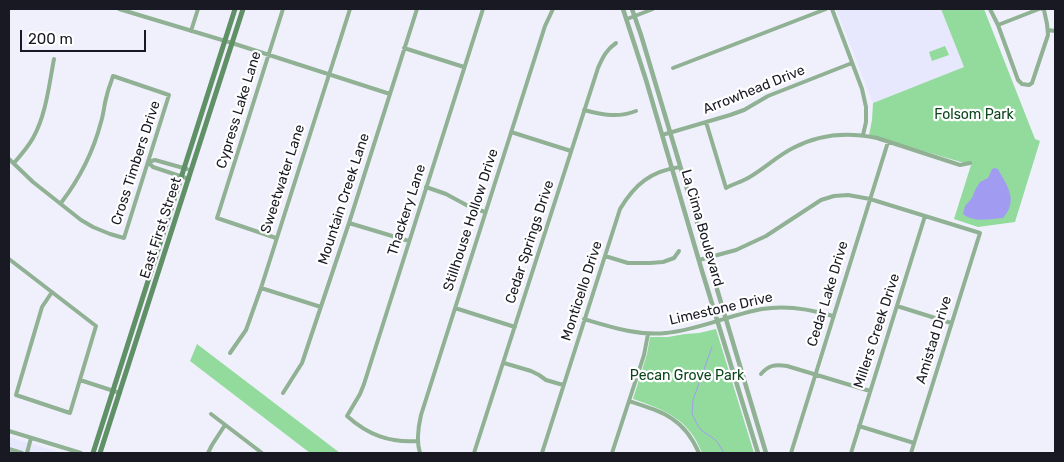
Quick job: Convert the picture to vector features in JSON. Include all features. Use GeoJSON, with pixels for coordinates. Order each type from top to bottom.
{"type":"FeatureCollection","features":[{"type":"Feature","properties":{"kind":"main road","name":"East First Street"},"geometry":{"type":"LineString","coordinates":[[92,453],[235,9]]}},
{"type":"Feature","properties":{"kind":"main road","name":"East First Street"},"geometry":{"type":"LineString","coordinates":[[100,453],[243,9]]}},
{"type":"Feature","properties":{"kind":"main road"},"geometry":{"type":"LineString","coordinates":[[157,251],[164,254]]}},
{"type":"Feature","properties":{"kind":"main road"},"geometry":{"type":"LineString","coordinates":[[148,278],[155,280]]}},
{"type":"Feature","properties":{"kind":"main road"},"geometry":{"type":"LineString","coordinates":[[133,329],[140,331]]}},
{"type":"Feature","properties":{"kind":"street"},"geometry":{"type":"LineString","coordinates":[[119,9],[135,11],[191,31],[390,94]]}},
{"type":"Feature","properties":{"kind":"street"},"geometry":{"type":"LineString","coordinates":[[191,31],[198,9]]}},
{"type":"Feature","properties":{"kind":"street","name":"Cypress Lake Lane"},"geometry":{"type":"LineString","coordinates":[[276,238],[216,218],[283,9]]}},
{"type":"Feature","properties":{"kind":"street","name":"Sweetwater Lane"},"geometry":{"type":"LineString","coordinates":[[230,353],[246,330],[261,288],[350,9]]}},
{"type":"Feature","properties":{"kind":"street","name":"Mountain Creek Lane"},"geometry":{"type":"LineString","coordinates":[[283,393],[302,363],[417,9]]}},
{"type":"Feature","properties":{"kind":"street","name":"Thackery Lane"},"geometry":{"type":"LineString","coordinates":[[418,441],[398,441],[376,435],[364,429],[348,416],[364,384],[483,9]]}},
{"type":"Feature","properties":{"kind":"street","name":"Stillhouse Hollow Drive"},"geometry":{"type":"LineString","coordinates":[[418,441],[418,427],[421,415],[545,26],[553,9]]}},
{"type":"Feature","properties":{"kind":"street","name":"La Cima Boulevard"},"geometry":{"type":"LineString","coordinates":[[623,9],[758,453]]}},
{"type":"Feature","properties":{"kind":"street","name":"La Cima Boulevard"},"geometry":{"type":"LineString","coordinates":[[632,9],[766,453]]}},
{"type":"Feature","properties":{"kind":"street"},"geometry":{"type":"LineString","coordinates":[[627,19],[653,9]]}},
{"type":"Feature","properties":{"kind":"street"},"geometry":{"type":"LineString","coordinates":[[673,68],[826,9]]}},
{"type":"Feature","properties":{"kind":"street"},"geometry":{"type":"LineString","coordinates":[[832,9],[862,90],[866,107],[866,122],[863,135]]}},
{"type":"Feature","properties":{"kind":"street"},"geometry":{"type":"LineString","coordinates":[[990,9],[998,25],[1018,80],[1022,84],[1029,85],[1032,83],[1048,35],[1044,10],[1040,9],[998,25]]}},
{"type":"Feature","properties":{"kind":"street"},"geometry":{"type":"LineString","coordinates":[[1048,30],[1055,31]]}},
{"type":"Feature","properties":{"kind":"street","name":"Cedar Springs Drive"},"geometry":{"type":"LineString","coordinates":[[474,453],[602,58],[609,48],[616,43]]}},
{"type":"Feature","properties":{"kind":"street"},"geometry":{"type":"LineString","coordinates":[[404,48],[464,67]]}},
{"type":"Feature","properties":{"kind":"street"},"geometry":{"type":"LineString","coordinates":[[14,163],[33,138],[39,126],[54,59]]}},
{"type":"Feature","properties":{"kind":"street","name":"Arrowhead Drive"},"geometry":{"type":"LineString","coordinates":[[662,135],[737,112],[768,96],[852,63]]}},
{"type":"Feature","properties":{"kind":"street","name":"Cross Timbers Drive"},"geometry":{"type":"LineString","coordinates":[[113,76],[169,95],[124,238],[93,227],[61,203],[78,178],[90,153],[101,124],[106,96],[113,76]]}},
{"type":"Feature","properties":{"kind":"street"},"geometry":{"type":"LineString","coordinates":[[584,110],[618,116],[636,111]]}},
{"type":"Feature","properties":{"kind":"street"},"geometry":{"type":"LineString","coordinates":[[706,122],[726,188],[748,178],[788,151],[807,142],[839,135],[863,135],[960,165],[970,163]]}},
{"type":"Feature","properties":{"kind":"street"},"geometry":{"type":"LineString","coordinates":[[511,132],[571,150]]}},
{"type":"Feature","properties":{"kind":"street","name":"Cedar Lake Drive"},"geometry":{"type":"LineString","coordinates":[[791,453],[888,142]]}},
{"type":"Feature","properties":{"kind":"street"},"geometry":{"type":"LineString","coordinates":[[9,159],[33,182],[61,203]]}},
{"type":"Feature","properties":{"kind":"street"},"geometry":{"type":"LineString","coordinates":[[189,179],[153,167],[148,162],[155,160],[191,171]]}},
{"type":"Feature","properties":{"kind":"street","name":"Monticello Drive"},"geometry":{"type":"LineString","coordinates":[[542,453],[620,209],[637,186],[650,176],[680,167]]}},
{"type":"Feature","properties":{"kind":"street"},"geometry":{"type":"LineString","coordinates":[[426,187],[485,212]]}},
{"type":"Feature","properties":{"kind":"street"},"geometry":{"type":"LineString","coordinates":[[699,260],[736,250],[766,236],[821,200],[834,196],[848,195],[870,199],[925,216]]}},
{"type":"Feature","properties":{"kind":"street","name":"Amistad Drive"},"geometry":{"type":"LineString","coordinates":[[910,453],[980,233],[925,216]]}},
{"type":"Feature","properties":{"kind":"street","name":"Millers Creek Drive"},"geometry":{"type":"LineString","coordinates":[[851,453],[925,216]]}},
{"type":"Feature","properties":{"kind":"street"},"geometry":{"type":"LineString","coordinates":[[349,223],[409,241]]}},
{"type":"Feature","properties":{"kind":"street"},"geometry":{"type":"LineString","coordinates":[[604,256],[628,263],[650,263],[663,262],[674,258],[679,251]]}},
{"type":"Feature","properties":{"kind":"street"},"geometry":{"type":"LineString","coordinates":[[9,259],[52,292],[96,326],[70,413],[16,395],[42,308],[52,292]]}},
{"type":"Feature","properties":{"kind":"street"},"geometry":{"type":"LineString","coordinates":[[261,288],[321,307]]}},
{"type":"Feature","properties":{"kind":"street"},"geometry":{"type":"LineString","coordinates":[[897,306],[951,323]]}},
{"type":"Feature","properties":{"kind":"street","name":"Limestone Drive"},"geometry":{"type":"LineString","coordinates":[[584,319],[621,330],[648,334],[678,332],[762,309],[780,307],[801,308],[833,316]]}},
{"type":"Feature","properties":{"kind":"street"},"geometry":{"type":"LineString","coordinates":[[455,308],[515,327]]}},
{"type":"Feature","properties":{"kind":"street"},"geometry":{"type":"LineString","coordinates":[[612,453],[644,356],[648,334]]}},
{"type":"Feature","properties":{"kind":"street"},"geometry":{"type":"LineString","coordinates":[[504,363],[531,371],[546,380],[563,385]]}},
{"type":"Feature","properties":{"kind":"street"},"geometry":{"type":"LineString","coordinates":[[761,374],[766,368],[780,365],[870,391]]}},
{"type":"Feature","properties":{"kind":"street"},"geometry":{"type":"LineString","coordinates":[[80,380],[120,393]]}},
{"type":"Feature","properties":{"kind":"street"},"geometry":{"type":"LineString","coordinates":[[629,401],[655,410],[673,419],[687,432],[699,453]]}},
{"type":"Feature","properties":{"kind":"street"},"geometry":{"type":"LineString","coordinates":[[211,414],[262,453]]}},
{"type":"Feature","properties":{"kind":"street"},"geometry":{"type":"LineString","coordinates":[[208,453],[225,425]]}},
{"type":"Feature","properties":{"kind":"street"},"geometry":{"type":"LineString","coordinates":[[859,426],[914,443]]}},
{"type":"Feature","properties":{"kind":"street"},"geometry":{"type":"LineString","coordinates":[[9,431],[81,453]]}},
{"type":"Feature","properties":{"kind":"street"},"geometry":{"type":"LineString","coordinates":[[26,453],[32,438]]}},
{"type":"Feature","properties":{"kind":"street"},"geometry":{"type":"LineString","coordinates":[[418,441],[420,453]]}},
{"type":"Feature","properties":{"kind":"street"},"geometry":{"type":"LineString","coordinates":[[9,449],[22,453]]}},
{"type":"Feature","properties":{"kind":"shaded area"},"geometry":{"type":"Polygon","coordinates":[[[836,9],[941,9],[964,67],[873,103],[836,9]]]}},
{"type":"Feature","properties":{"kind":"shaded area"},"geometry":{"type":"Polygon","coordinates":[[[992,169],[998,169],[1010,193],[1011,199],[1008,211],[1003,218],[982,220],[967,217],[963,214],[965,206],[972,198],[980,182],[988,178],[992,169]]]}},
{"type":"Feature","properties":{"kind":"shaded area"},"geometry":{"type":"Polygon","coordinates":[[[9,437],[61,453],[9,453],[9,437]]]}},
{"type":"Feature","properties":{"kind":"green space","name":"Folsom Park"},"geometry":{"type":"Polygon","coordinates":[[[941,9],[984,9],[1035,139],[1040,141],[1015,222],[978,227],[954,219],[971,165],[869,135],[873,103],[964,67],[941,9]]]}},
{"type":"Feature","properties":{"kind":"green space"},"geometry":{"type":"Polygon","coordinates":[[[945,46],[949,55],[932,61],[929,52],[945,46]]]}},
{"type":"Feature","properties":{"kind":"green space","name":"Pecan Grove Park"},"geometry":{"type":"Polygon","coordinates":[[[716,329],[754,453],[702,453],[697,441],[675,417],[633,399],[647,354],[650,337],[668,337],[716,329]]]}},
{"type":"Feature","properties":{"kind":"green space"},"geometry":{"type":"Polygon","coordinates":[[[197,344],[340,453],[310,453],[190,361],[197,344]]]}},
{"type":"Feature","properties":{"kind":"waterway"},"geometry":{"type":"LineString","coordinates":[[712,347],[693,400],[692,414],[702,431],[713,438],[724,453]]}}]}
